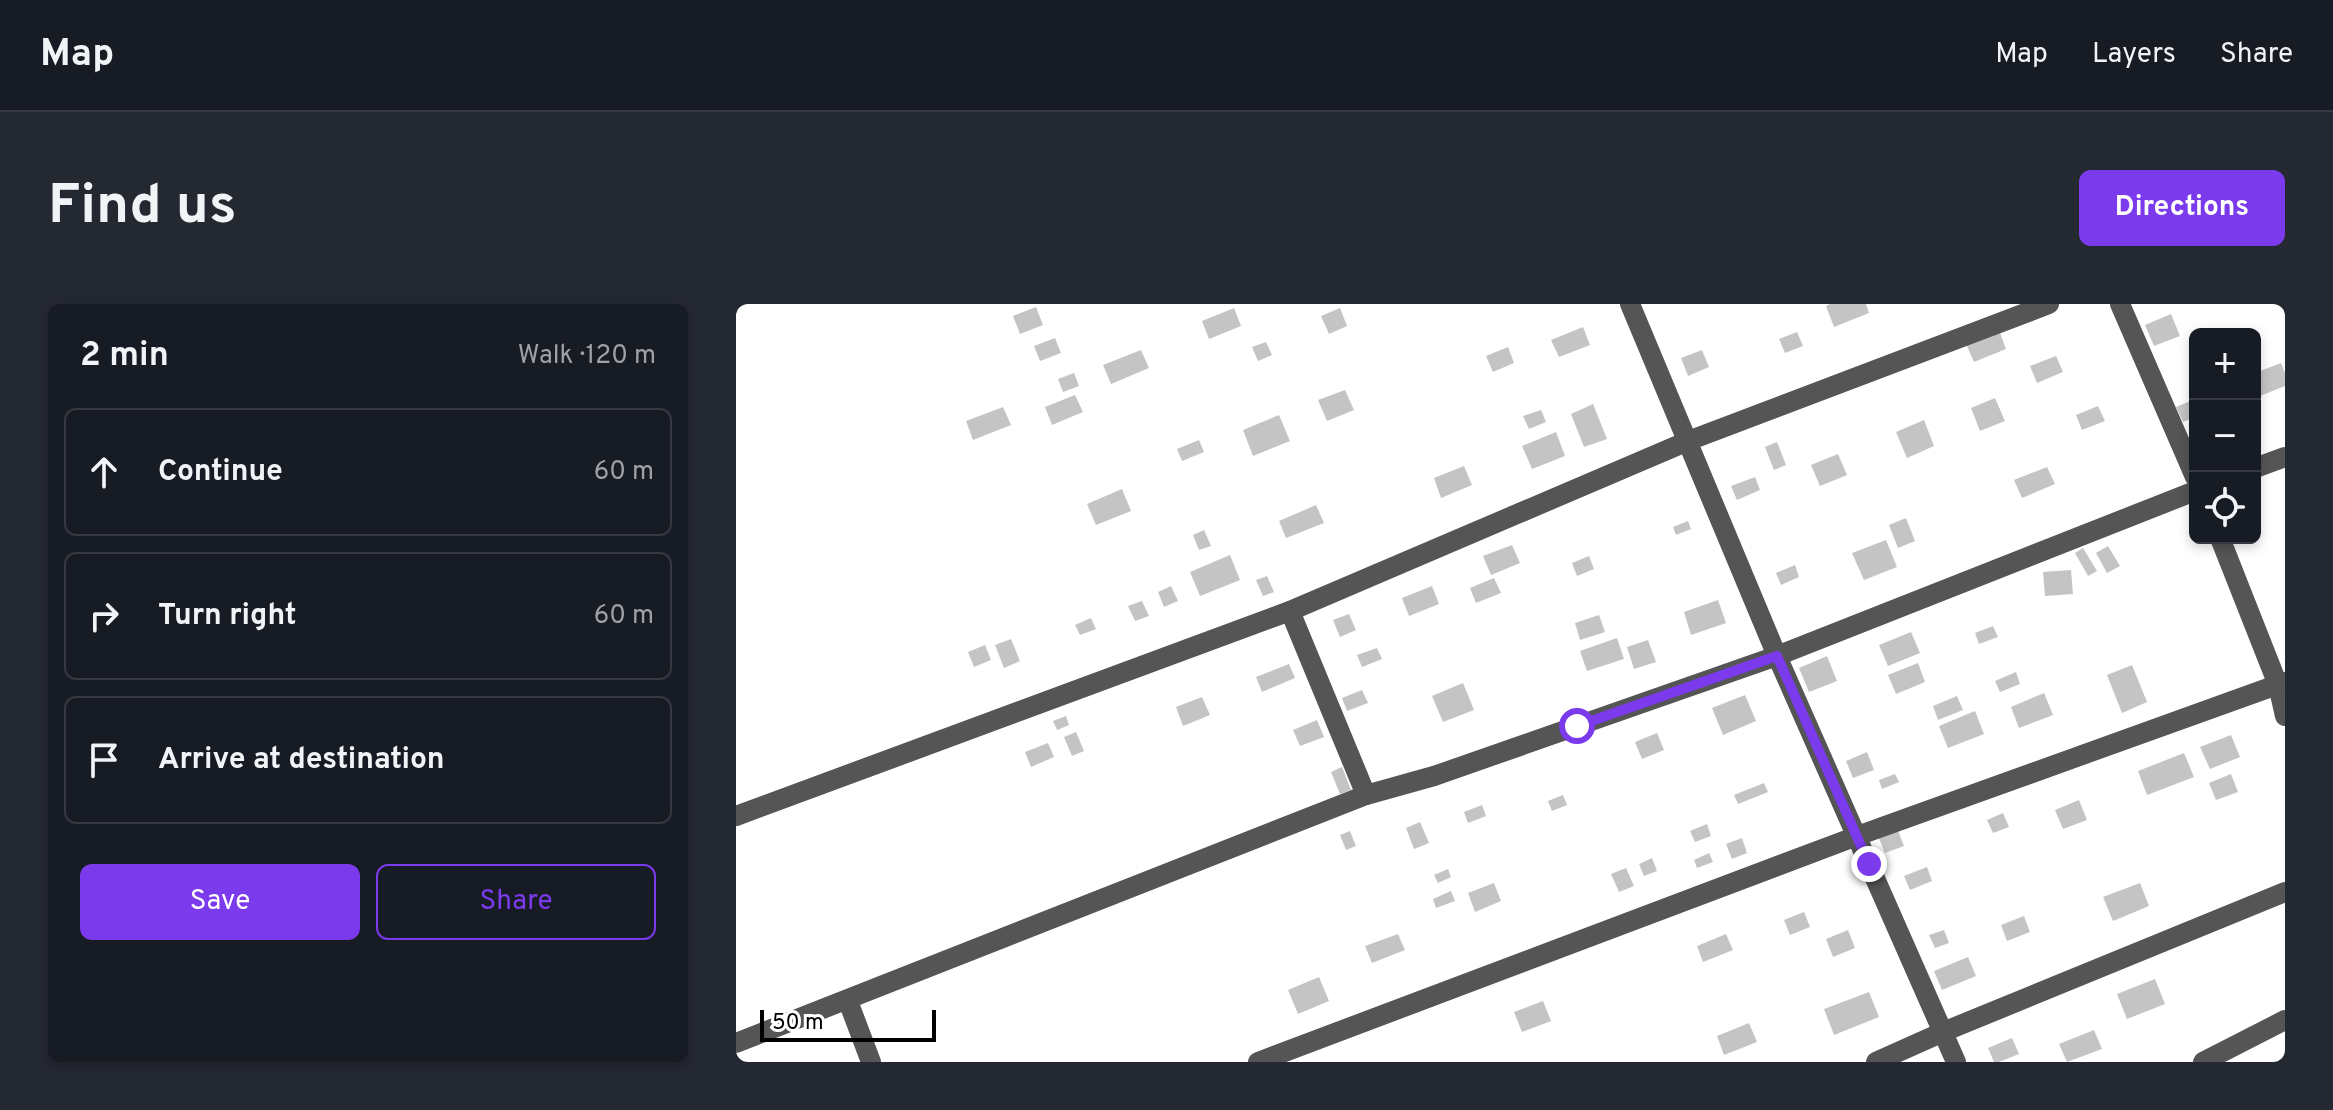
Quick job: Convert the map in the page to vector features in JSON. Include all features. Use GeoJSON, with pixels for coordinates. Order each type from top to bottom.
{"type":"FeatureCollection","features":[{"type":"Feature","properties":{"kind":"street"},"geometry":{"type":"LineString","coordinates":[[1630,304],[1777,656],[1956,1062]]}},
{"type":"Feature","properties":{"kind":"street"},"geometry":{"type":"LineString","coordinates":[[736,816],[1290,611],[1688,441],[2049,304]]}},
{"type":"Feature","properties":{"kind":"street"},"geometry":{"type":"LineString","coordinates":[[2120,304],[2193,472]]}},
{"type":"Feature","properties":{"kind":"street"},"geometry":{"type":"LineString","coordinates":[[2261,466],[2285,457]]}},
{"type":"Feature","properties":{"kind":"street"},"geometry":{"type":"LineString","coordinates":[[736,1043],[1366,795],[1434,776],[1777,656],[2189,493]]}},
{"type":"Feature","properties":{"kind":"street"},"geometry":{"type":"LineString","coordinates":[[2223,544],[2281,683],[2285,716]]}},
{"type":"Feature","properties":{"kind":"street"},"geometry":{"type":"LineString","coordinates":[[1290,611],[1366,795]]}},
{"type":"Feature","properties":{"kind":"street"},"geometry":{"type":"LineString","coordinates":[[1258,1062],[1857,836],[2281,683]]}},
{"type":"Feature","properties":{"kind":"street"},"geometry":{"type":"LineString","coordinates":[[1876,1062],[2285,892]]}},
{"type":"Feature","properties":{"kind":"street"},"geometry":{"type":"LineString","coordinates":[[848,1001],[871,1062]]}},
{"type":"Feature","properties":{"kind":"street"},"geometry":{"type":"LineString","coordinates":[[2203,1062],[2285,1020]]}},
{"type":"Feature","properties":{"kind":"building"},"geometry":{"type":"Polygon","coordinates":[[[1866,304],[1869,313],[1834,327],[1826,306],[1866,304]]]}},
{"type":"Feature","properties":{"kind":"building"},"geometry":{"type":"Polygon","coordinates":[[[1036,307],[1043,325],[1020,334],[1013,316],[1036,307]]]}},
{"type":"Feature","properties":{"kind":"building"},"geometry":{"type":"Polygon","coordinates":[[[1234,308],[1241,326],[1209,339],[1202,321],[1234,308]]]}},
{"type":"Feature","properties":{"kind":"building"},"geometry":{"type":"Polygon","coordinates":[[[1340,308],[1347,326],[1329,334],[1321,316],[1340,308]]]}},
{"type":"Feature","properties":{"kind":"building"},"geometry":{"type":"Polygon","coordinates":[[[2171,314],[2180,336],[2154,346],[2145,325],[2171,314]]]}},
{"type":"Feature","properties":{"kind":"building"},"geometry":{"type":"Polygon","coordinates":[[[1583,327],[1590,345],[1559,357],[1551,340],[1583,327]]]}},
{"type":"Feature","properties":{"kind":"building"},"geometry":{"type":"Polygon","coordinates":[[[1999,330],[2006,349],[1974,362],[1966,344],[1999,330]]]}},
{"type":"Feature","properties":{"kind":"building"},"geometry":{"type":"Polygon","coordinates":[[[1797,332],[1803,346],[1785,353],[1779,339],[1797,332]]]}},
{"type":"Feature","properties":{"kind":"building"},"geometry":{"type":"Polygon","coordinates":[[[1055,338],[1061,353],[1040,361],[1034,346],[1055,338]]]}},
{"type":"Feature","properties":{"kind":"building"},"geometry":{"type":"Polygon","coordinates":[[[1266,342],[1272,355],[1258,361],[1252,347],[1266,342]]]}},
{"type":"Feature","properties":{"kind":"building"},"geometry":{"type":"Polygon","coordinates":[[[1508,347],[1514,363],[1493,372],[1486,356],[1508,347]]]}},
{"type":"Feature","properties":{"kind":"building"},"geometry":{"type":"Polygon","coordinates":[[[1141,350],[1149,368],[1111,384],[1103,365],[1141,350]]]}},
{"type":"Feature","properties":{"kind":"building"},"geometry":{"type":"Polygon","coordinates":[[[1702,350],[1709,367],[1688,376],[1681,358],[1702,350]]]}},
{"type":"Feature","properties":{"kind":"building"},"geometry":{"type":"Polygon","coordinates":[[[2056,356],[2063,372],[2037,383],[2030,366],[2056,356]]]}},
{"type":"Feature","properties":{"kind":"building"},"geometry":{"type":"Polygon","coordinates":[[[2281,363],[2285,386],[2261,396],[2261,371],[2281,363]]]}},
{"type":"Feature","properties":{"kind":"building"},"geometry":{"type":"Polygon","coordinates":[[[1074,373],[1079,386],[1063,392],[1058,379],[1074,373]]]}},
{"type":"Feature","properties":{"kind":"building"},"geometry":{"type":"Polygon","coordinates":[[[1345,390],[1354,410],[1327,421],[1318,400],[1345,390]]]}},
{"type":"Feature","properties":{"kind":"building"},"geometry":{"type":"Polygon","coordinates":[[[1075,395],[1083,412],[1052,425],[1045,407],[1075,395]]]}},
{"type":"Feature","properties":{"kind":"building"},"geometry":{"type":"Polygon","coordinates":[[[1995,398],[2005,421],[1980,431],[1971,408],[1995,398]]]}},
{"type":"Feature","properties":{"kind":"building"},"geometry":{"type":"Polygon","coordinates":[[[2189,402],[2189,420],[2183,422],[2176,407],[2189,402]]]}},
{"type":"Feature","properties":{"kind":"building"},"geometry":{"type":"Polygon","coordinates":[[[1593,404],[1607,439],[1584,447],[1571,414],[1593,404]]]}},
{"type":"Feature","properties":{"kind":"building"},"geometry":{"type":"Polygon","coordinates":[[[2098,406],[2105,421],[2082,430],[2076,415],[2098,406]]]}},
{"type":"Feature","properties":{"kind":"building"},"geometry":{"type":"Polygon","coordinates":[[[1003,407],[1011,425],[973,440],[966,421],[1003,407]]]}},
{"type":"Feature","properties":{"kind":"building"},"geometry":{"type":"Polygon","coordinates":[[[1541,410],[1546,422],[1529,429],[1523,416],[1541,410]]]}},
{"type":"Feature","properties":{"kind":"building"},"geometry":{"type":"Polygon","coordinates":[[[1279,415],[1290,441],[1253,456],[1243,430],[1279,415]]]}},
{"type":"Feature","properties":{"kind":"building"},"geometry":{"type":"Polygon","coordinates":[[[1924,420],[1934,446],[1907,458],[1896,432],[1924,420]]]}},
{"type":"Feature","properties":{"kind":"building"},"geometry":{"type":"Polygon","coordinates":[[[1556,432],[1565,456],[1532,469],[1522,446],[1556,432]]]}},
{"type":"Feature","properties":{"kind":"building"},"geometry":{"type":"Polygon","coordinates":[[[1199,440],[1204,452],[1182,461],[1177,449],[1199,440]]]}},
{"type":"Feature","properties":{"kind":"building"},"geometry":{"type":"Polygon","coordinates":[[[1777,442],[1786,465],[1774,470],[1765,447],[1777,442]]]}},
{"type":"Feature","properties":{"kind":"building"},"geometry":{"type":"Polygon","coordinates":[[[1838,454],[1847,475],[1820,486],[1811,465],[1838,454]]]}},
{"type":"Feature","properties":{"kind":"building"},"geometry":{"type":"Polygon","coordinates":[[[1464,466],[1472,485],[1441,498],[1434,478],[1464,466]]]}},
{"type":"Feature","properties":{"kind":"building"},"geometry":{"type":"Polygon","coordinates":[[[2047,467],[2055,484],[2022,498],[2014,480],[2047,467]]]}},
{"type":"Feature","properties":{"kind":"building"},"geometry":{"type":"Polygon","coordinates":[[[1755,477],[1760,490],[1737,500],[1731,486],[1755,477]]]}},
{"type":"Feature","properties":{"kind":"building"},"geometry":{"type":"Polygon","coordinates":[[[1122,489],[1131,511],[1096,525],[1087,504],[1122,489]]]}},
{"type":"Feature","properties":{"kind":"building"},"geometry":{"type":"Polygon","coordinates":[[[1316,505],[1324,523],[1286,538],[1279,521],[1316,505]]]}},
{"type":"Feature","properties":{"kind":"building"},"geometry":{"type":"Polygon","coordinates":[[[1906,518],[1915,541],[1898,548],[1889,525],[1906,518]]]}},
{"type":"Feature","properties":{"kind":"building"},"geometry":{"type":"Polygon","coordinates":[[[1688,521],[1691,529],[1676,535],[1673,527],[1688,521]]]}},
{"type":"Feature","properties":{"kind":"building"},"geometry":{"type":"Polygon","coordinates":[[[1204,530],[1211,546],[1199,550],[1193,535],[1204,530]]]}},
{"type":"Feature","properties":{"kind":"building"},"geometry":{"type":"Polygon","coordinates":[[[1886,540],[1897,567],[1864,580],[1852,553],[1886,540]]]}},
{"type":"Feature","properties":{"kind":"building"},"geometry":{"type":"Polygon","coordinates":[[[1512,545],[1520,563],[1491,575],[1483,556],[1512,545]]]}},
{"type":"Feature","properties":{"kind":"building"},"geometry":{"type":"Polygon","coordinates":[[[2108,546],[2120,566],[2107,573],[2096,553],[2108,546]]]}},
{"type":"Feature","properties":{"kind":"building"},"geometry":{"type":"Polygon","coordinates":[[[2083,548],[2097,571],[2088,576],[2075,553],[2083,548]]]}},
{"type":"Feature","properties":{"kind":"building"},"geometry":{"type":"Polygon","coordinates":[[[1230,555],[1240,580],[1200,596],[1190,572],[1230,555]]]}},
{"type":"Feature","properties":{"kind":"building"},"geometry":{"type":"Polygon","coordinates":[[[1589,556],[1594,569],[1577,576],[1572,563],[1589,556]]]}},
{"type":"Feature","properties":{"kind":"building"},"geometry":{"type":"Polygon","coordinates":[[[1795,565],[1799,577],[1781,585],[1776,573],[1795,565]]]}},
{"type":"Feature","properties":{"kind":"building"},"geometry":{"type":"Polygon","coordinates":[[[2071,570],[2073,594],[2045,596],[2043,572],[2071,570]]]}},
{"type":"Feature","properties":{"kind":"building"},"geometry":{"type":"Polygon","coordinates":[[[1267,576],[1274,592],[1263,596],[1256,580],[1267,576]]]}},
{"type":"Feature","properties":{"kind":"building"},"geometry":{"type":"Polygon","coordinates":[[[1494,578],[1501,593],[1476,603],[1470,588],[1494,578]]]}},
{"type":"Feature","properties":{"kind":"building"},"geometry":{"type":"Polygon","coordinates":[[[1171,586],[1178,601],[1164,607],[1158,592],[1171,586]]]}},
{"type":"Feature","properties":{"kind":"building"},"geometry":{"type":"Polygon","coordinates":[[[1432,586],[1439,604],[1409,616],[1402,598],[1432,586]]]}},
{"type":"Feature","properties":{"kind":"building"},"geometry":{"type":"Polygon","coordinates":[[[1718,600],[1726,623],[1691,635],[1684,612],[1718,600]]]}},
{"type":"Feature","properties":{"kind":"building"},"geometry":{"type":"Polygon","coordinates":[[[1142,601],[1149,616],[1135,621],[1128,606],[1142,601]]]}},
{"type":"Feature","properties":{"kind":"building"},"geometry":{"type":"Polygon","coordinates":[[[1349,614],[1356,630],[1340,637],[1333,620],[1349,614]]]}},
{"type":"Feature","properties":{"kind":"building"},"geometry":{"type":"Polygon","coordinates":[[[1599,615],[1605,632],[1580,640],[1575,623],[1599,615]]]}},
{"type":"Feature","properties":{"kind":"building"},"geometry":{"type":"Polygon","coordinates":[[[1091,618],[1096,629],[1080,635],[1075,625],[1091,618]]]}},
{"type":"Feature","properties":{"kind":"building"},"geometry":{"type":"Polygon","coordinates":[[[1993,626],[1998,637],[1979,644],[1975,633],[1993,626]]]}},
{"type":"Feature","properties":{"kind":"building"},"geometry":{"type":"Polygon","coordinates":[[[1911,632],[1920,653],[1888,666],[1879,645],[1911,632]]]}},
{"type":"Feature","properties":{"kind":"building"},"geometry":{"type":"Polygon","coordinates":[[[1617,638],[1624,659],[1587,671],[1580,651],[1617,638]]]}},
{"type":"Feature","properties":{"kind":"building"},"geometry":{"type":"Polygon","coordinates":[[[1011,639],[1020,661],[1004,668],[995,645],[1011,639]]]}},
{"type":"Feature","properties":{"kind":"building"},"geometry":{"type":"Polygon","coordinates":[[[1648,640],[1656,662],[1634,669],[1627,647],[1648,640]]]}},
{"type":"Feature","properties":{"kind":"building"},"geometry":{"type":"Polygon","coordinates":[[[985,645],[991,660],[974,667],[968,652],[985,645]]]}},
{"type":"Feature","properties":{"kind":"building"},"geometry":{"type":"Polygon","coordinates":[[[1377,648],[1382,659],[1362,667],[1357,655],[1377,648]]]}},
{"type":"Feature","properties":{"kind":"building"},"geometry":{"type":"Polygon","coordinates":[[[1827,656],[1837,681],[1809,692],[1799,668],[1827,656]]]}},
{"type":"Feature","properties":{"kind":"building"},"geometry":{"type":"Polygon","coordinates":[[[1918,663],[1925,682],[1896,694],[1888,675],[1918,663]]]}},
{"type":"Feature","properties":{"kind":"building"},"geometry":{"type":"Polygon","coordinates":[[[1289,664],[1295,678],[1262,692],[1256,677],[1289,664]]]}},
{"type":"Feature","properties":{"kind":"building"},"geometry":{"type":"Polygon","coordinates":[[[2132,665],[2147,702],[2122,713],[2107,675],[2132,665]]]}},
{"type":"Feature","properties":{"kind":"building"},"geometry":{"type":"Polygon","coordinates":[[[2016,672],[2020,684],[2000,692],[1995,681],[2016,672]]]}},
{"type":"Feature","properties":{"kind":"building"},"geometry":{"type":"Polygon","coordinates":[[[1463,683],[1474,710],[1443,722],[1432,696],[1463,683]]]}},
{"type":"Feature","properties":{"kind":"building"},"geometry":{"type":"Polygon","coordinates":[[[1362,690],[1368,703],[1347,711],[1342,698],[1362,690]]]}},
{"type":"Feature","properties":{"kind":"building"},"geometry":{"type":"Polygon","coordinates":[[[2044,693],[2053,715],[2019,728],[2011,707],[2044,693]]]}},
{"type":"Feature","properties":{"kind":"building"},"geometry":{"type":"Polygon","coordinates":[[[1745,695],[1756,721],[1723,735],[1712,708],[1745,695]]]}},
{"type":"Feature","properties":{"kind":"building"},"geometry":{"type":"Polygon","coordinates":[[[1957,696],[1963,710],[1938,720],[1933,706],[1957,696]]]}},
{"type":"Feature","properties":{"kind":"building"},"geometry":{"type":"Polygon","coordinates":[[[1202,697],[1210,715],[1183,726],[1176,707],[1202,697]]]}},
{"type":"Feature","properties":{"kind":"building"},"geometry":{"type":"Polygon","coordinates":[[[1975,711],[1984,734],[1948,748],[1939,726],[1975,711]]]}},
{"type":"Feature","properties":{"kind":"building"},"geometry":{"type":"Polygon","coordinates":[[[1066,716],[1069,725],[1057,730],[1053,721],[1066,716]]]}},
{"type":"Feature","properties":{"kind":"building"},"geometry":{"type":"Polygon","coordinates":[[[1317,720],[1324,737],[1300,746],[1293,730],[1317,720]]]}},
{"type":"Feature","properties":{"kind":"building"},"geometry":{"type":"Polygon","coordinates":[[[1076,732],[1084,751],[1072,756],[1064,737],[1076,732]]]}},
{"type":"Feature","properties":{"kind":"building"},"geometry":{"type":"Polygon","coordinates":[[[1657,733],[1664,750],[1642,759],[1635,742],[1657,733]]]}},
{"type":"Feature","properties":{"kind":"building"},"geometry":{"type":"Polygon","coordinates":[[[2231,735],[2240,757],[2210,769],[2200,747],[2231,735]]]}},
{"type":"Feature","properties":{"kind":"building"},"geometry":{"type":"Polygon","coordinates":[[[1048,743],[1054,757],[1031,767],[1025,752],[1048,743]]]}},
{"type":"Feature","properties":{"kind":"building"},"geometry":{"type":"Polygon","coordinates":[[[1867,752],[1874,770],[1853,778],[1846,761],[1867,752]]]}},
{"type":"Feature","properties":{"kind":"building"},"geometry":{"type":"Polygon","coordinates":[[[2184,753],[2194,777],[2147,795],[2138,771],[2184,753]]]}},
{"type":"Feature","properties":{"kind":"building"},"geometry":{"type":"Polygon","coordinates":[[[1342,767],[1351,790],[1340,794],[1331,772],[1342,767]]]}},
{"type":"Feature","properties":{"kind":"building"},"geometry":{"type":"Polygon","coordinates":[[[1895,774],[1899,782],[1882,789],[1879,780],[1895,774]]]}},
{"type":"Feature","properties":{"kind":"building"},"geometry":{"type":"Polygon","coordinates":[[[2231,774],[2238,792],[2216,800],[2209,783],[2231,774]]]}},
{"type":"Feature","properties":{"kind":"building"},"geometry":{"type":"Polygon","coordinates":[[[1764,783],[1768,792],[1738,804],[1734,795],[1764,783]]]}},
{"type":"Feature","properties":{"kind":"building"},"geometry":{"type":"Polygon","coordinates":[[[1563,795],[1567,805],[1552,811],[1548,801],[1563,795]]]}},
{"type":"Feature","properties":{"kind":"building"},"geometry":{"type":"Polygon","coordinates":[[[2079,800],[2087,820],[2063,829],[2055,810],[2079,800]]]}},
{"type":"Feature","properties":{"kind":"building"},"geometry":{"type":"Polygon","coordinates":[[[1482,805],[1486,816],[1468,823],[1464,812],[1482,805]]]}},
{"type":"Feature","properties":{"kind":"building"},"geometry":{"type":"Polygon","coordinates":[[[2003,813],[2009,827],[1993,833],[1987,820],[2003,813]]]}},
{"type":"Feature","properties":{"kind":"building"},"geometry":{"type":"Polygon","coordinates":[[[1420,822],[1429,843],[1414,849],[1406,828],[1420,822]]]}},
{"type":"Feature","properties":{"kind":"building"},"geometry":{"type":"Polygon","coordinates":[[[1707,824],[1711,836],[1695,842],[1690,831],[1707,824]]]}},
{"type":"Feature","properties":{"kind":"building"},"geometry":{"type":"Polygon","coordinates":[[[1897,828],[1904,846],[1885,853],[1878,836],[1897,828]]]}},
{"type":"Feature","properties":{"kind":"building"},"geometry":{"type":"Polygon","coordinates":[[[1350,831],[1356,846],[1346,850],[1340,835],[1350,831]]]}},
{"type":"Feature","properties":{"kind":"building"},"geometry":{"type":"Polygon","coordinates":[[[1742,838],[1747,853],[1732,859],[1726,844],[1742,838]]]}},
{"type":"Feature","properties":{"kind":"building"},"geometry":{"type":"Polygon","coordinates":[[[1709,853],[1713,862],[1697,868],[1694,860],[1709,853]]]}},
{"type":"Feature","properties":{"kind":"building"},"geometry":{"type":"Polygon","coordinates":[[[1652,858],[1657,871],[1644,876],[1639,864],[1652,858]]]}},
{"type":"Feature","properties":{"kind":"building"},"geometry":{"type":"Polygon","coordinates":[[[1927,867],[1932,881],[1910,890],[1904,876],[1927,867]]]}},
{"type":"Feature","properties":{"kind":"building"},"geometry":{"type":"Polygon","coordinates":[[[1626,868],[1634,886],[1619,892],[1611,874],[1626,868]]]}},
{"type":"Feature","properties":{"kind":"building"},"geometry":{"type":"Polygon","coordinates":[[[1448,869],[1451,877],[1438,883],[1434,875],[1448,869]]]}},
{"type":"Feature","properties":{"kind":"building"},"geometry":{"type":"Polygon","coordinates":[[[1494,883],[1501,901],[1475,912],[1468,893],[1494,883]]]}},
{"type":"Feature","properties":{"kind":"building"},"geometry":{"type":"Polygon","coordinates":[[[2140,883],[2149,906],[2113,921],[2103,897],[2140,883]]]}},
{"type":"Feature","properties":{"kind":"building"},"geometry":{"type":"Polygon","coordinates":[[[1451,891],[1455,901],[1436,908],[1433,899],[1451,891]]]}},
{"type":"Feature","properties":{"kind":"building"},"geometry":{"type":"Polygon","coordinates":[[[1804,912],[1810,927],[1790,935],[1784,920],[1804,912]]]}},
{"type":"Feature","properties":{"kind":"building"},"geometry":{"type":"Polygon","coordinates":[[[2024,916],[2030,932],[2007,941],[2001,925],[2024,916]]]}},
{"type":"Feature","properties":{"kind":"building"},"geometry":{"type":"Polygon","coordinates":[[[1848,930],[1855,948],[1833,957],[1826,939],[1848,930]]]}},
{"type":"Feature","properties":{"kind":"building"},"geometry":{"type":"Polygon","coordinates":[[[1944,930],[1949,943],[1935,948],[1929,935],[1944,930]]]}},
{"type":"Feature","properties":{"kind":"building"},"geometry":{"type":"Polygon","coordinates":[[[1398,934],[1405,950],[1372,963],[1365,946],[1398,934]]]}},
{"type":"Feature","properties":{"kind":"building"},"geometry":{"type":"Polygon","coordinates":[[[1726,934],[1733,950],[1703,962],[1697,946],[1726,934]]]}},
{"type":"Feature","properties":{"kind":"building"},"geometry":{"type":"Polygon","coordinates":[[[1968,957],[1976,976],[1942,990],[1934,971],[1968,957]]]}},
{"type":"Feature","properties":{"kind":"building"},"geometry":{"type":"Polygon","coordinates":[[[1319,977],[1329,1001],[1298,1014],[1288,990],[1319,977]]]}},
{"type":"Feature","properties":{"kind":"building"},"geometry":{"type":"Polygon","coordinates":[[[2155,979],[2165,1004],[2127,1019],[2117,994],[2155,979]]]}},
{"type":"Feature","properties":{"kind":"building"},"geometry":{"type":"Polygon","coordinates":[[[1869,992],[1879,1017],[1834,1035],[1824,1009],[1869,992]]]}},
{"type":"Feature","properties":{"kind":"building"},"geometry":{"type":"Polygon","coordinates":[[[1543,1001],[1551,1021],[1522,1032],[1514,1012],[1543,1001]]]}},
{"type":"Feature","properties":{"kind":"building"},"geometry":{"type":"Polygon","coordinates":[[[1749,1023],[1757,1042],[1724,1055],[1717,1036],[1749,1023]]]}},
{"type":"Feature","properties":{"kind":"building"},"geometry":{"type":"Polygon","coordinates":[[[2094,1030],[2102,1049],[2067,1062],[2059,1044],[2094,1030]]]}},
{"type":"Feature","properties":{"kind":"building"},"geometry":{"type":"Polygon","coordinates":[[[2012,1038],[2019,1054],[1994,1062],[1988,1048],[2012,1038]]]}},
{"type":"Feature","properties":{"kind":"route"},"geometry":{"type":"LineString","coordinates":[[1577,726],[1777,656],[1869,864]]}}]}
